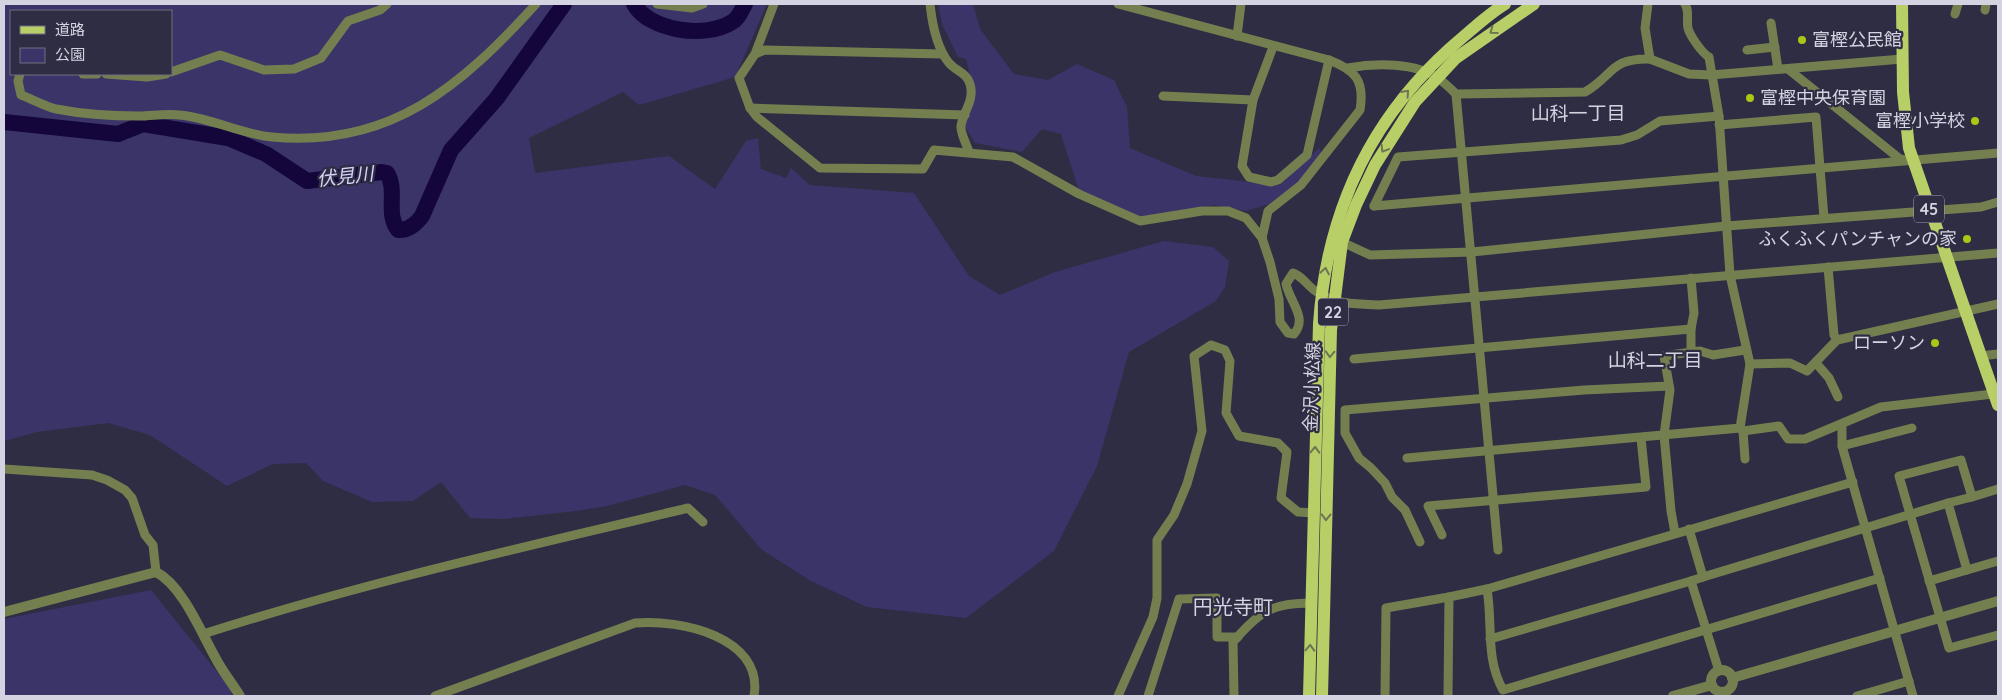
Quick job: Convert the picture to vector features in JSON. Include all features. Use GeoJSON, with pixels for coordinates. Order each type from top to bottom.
{"type":"FeatureCollection","features":[{"type":"Feature","properties":{"kind":"main road","name":"金沢小松線"},"geometry":{"type":"LineString","coordinates":[[1308,696],[1321,294],[1331,239],[1354,175],[1393,108],[1445,52],[1505,4]]}},
{"type":"Feature","properties":{"kind":"main road","name":"金沢小松線"},"geometry":{"type":"LineString","coordinates":[[1322,696],[1330,361],[1334,302],[1342,242],[1356,205],[1375,165],[1415,102],[1456,58],[1534,4]]}},
{"type":"Feature","properties":{"kind":"main road","name":"45"},"geometry":{"type":"LineString","coordinates":[[1902,4],[1902,60],[1906,135],[1929,210],[1996,400]]}},
{"type":"Feature","properties":{"kind":"street"},"geometry":{"type":"LineString","coordinates":[[172,72],[220,55],[264,70],[294,69],[321,58],[348,21],[380,10],[387,4]]}},
{"type":"Feature","properties":{"kind":"street"},"geometry":{"type":"LineString","coordinates":[[20,75],[18,82],[21,94],[56,109],[112,116],[180,115],[270,137],[313,138],[336,136],[387,124],[450,88],[492,51],[536,4]]}},
{"type":"Feature","properties":{"kind":"street"},"geometry":{"type":"LineString","coordinates":[[657,4],[692,8],[703,4]]}},
{"type":"Feature","properties":{"kind":"street"},"geometry":{"type":"LineString","coordinates":[[774,4],[755,54],[739,78],[750,108],[757,117],[820,168],[923,169],[934,150],[969,152],[1013,157],[1079,194],[1140,221],[1202,211],[1228,211],[1246,218],[1262,238],[1276,283],[1280,322],[1288,333],[1294,334],[1300,324],[1300,316],[1286,284],[1293,273],[1300,275],[1309,286],[1334,302],[1379,305],[1998,253]]}},
{"type":"Feature","properties":{"kind":"street"},"geometry":{"type":"LineString","coordinates":[[930,4],[933,29],[943,54],[950,64],[962,71],[970,84],[971,97],[961,127],[969,152]]}},
{"type":"Feature","properties":{"kind":"street"},"geometry":{"type":"LineString","coordinates":[[1118,4],[1329,60],[1348,68],[1358,81],[1362,98],[1360,110],[1301,185],[1268,211],[1262,238]]}},
{"type":"Feature","properties":{"kind":"street"},"geometry":{"type":"LineString","coordinates":[[1237,36],[1241,4]]}},
{"type":"Feature","properties":{"kind":"street"},"geometry":{"type":"LineString","coordinates":[[1648,4],[1645,28],[1650,59]]}},
{"type":"Feature","properties":{"kind":"street"},"geometry":{"type":"LineString","coordinates":[[1685,4],[1689,9],[1688,29],[1701,52],[1709,58],[1719,120],[1730,275],[1745,350],[1750,364],[1741,430],[1745,459]]}},
{"type":"Feature","properties":{"kind":"street"},"geometry":{"type":"LineString","coordinates":[[1955,14],[1958,4]]}},
{"type":"Feature","properties":{"kind":"street"},"geometry":{"type":"LineString","coordinates":[[1771,24],[1778,70]]}},
{"type":"Feature","properties":{"kind":"street"},"geometry":{"type":"LineString","coordinates":[[1273,46],[1253,100],[1242,166],[1249,177],[1271,182],[1278,180],[1307,155],[1329,60]]}},
{"type":"Feature","properties":{"kind":"street"},"geometry":{"type":"LineString","coordinates":[[1747,50],[1774,47]]}},
{"type":"Feature","properties":{"kind":"street"},"geometry":{"type":"LineString","coordinates":[[755,54],[765,50],[943,54]]}},
{"type":"Feature","properties":{"kind":"street"},"geometry":{"type":"LineString","coordinates":[[1456,94],[1585,92],[1599,84],[1612,68],[1632,59],[1650,59],[1689,74],[1711,75],[1902,60]]}},
{"type":"Feature","properties":{"kind":"street"},"geometry":{"type":"LineString","coordinates":[[1348,68],[1375,63],[1406,67],[1438,78],[1456,94],[1472,252],[1487,450],[1498,550]]}},
{"type":"Feature","properties":{"kind":"street"},"geometry":{"type":"LineString","coordinates":[[1788,68],[1900,159],[1913,160]]}},
{"type":"Feature","properties":{"kind":"street"},"geometry":{"type":"LineString","coordinates":[[120,75],[147,77],[160,75]]}},
{"type":"Feature","properties":{"kind":"street"},"geometry":{"type":"LineString","coordinates":[[1163,96],[1253,100]]}},
{"type":"Feature","properties":{"kind":"street"},"geometry":{"type":"LineString","coordinates":[[750,108],[966,114]]}},
{"type":"Feature","properties":{"kind":"street"},"geometry":{"type":"LineString","coordinates":[[1824,218],[1820,169],[1816,117],[1660,121],[1637,135],[1621,140],[1398,157],[1374,206],[1722,178],[1820,169],[1913,160],[1998,153]]}},
{"type":"Feature","properties":{"kind":"street"},"geometry":{"type":"LineString","coordinates":[[1342,242],[1370,255],[1472,252],[1726,226],[1981,206],[1998,202]]}},
{"type":"Feature","properties":{"kind":"street"},"geometry":{"type":"LineString","coordinates":[[1828,267],[1834,335],[1838,340]]}},
{"type":"Feature","properties":{"kind":"street"},"geometry":{"type":"LineString","coordinates":[[1691,278],[1694,313],[1691,329],[1691,352]]}},
{"type":"Feature","properties":{"kind":"street"},"geometry":{"type":"LineString","coordinates":[[1750,364],[1790,363],[1807,371],[1838,340],[1998,304]]}},
{"type":"Feature","properties":{"kind":"street"},"geometry":{"type":"LineString","coordinates":[[1354,359],[1691,329]]}},
{"type":"Feature","properties":{"kind":"street"},"geometry":{"type":"LineString","coordinates":[[1118,696],[1153,617],[1156,598],[1157,540],[1174,515],[1186,484],[1202,431],[1194,356],[1211,345],[1225,350],[1230,361],[1226,413],[1239,436],[1278,443],[1287,452],[1281,498],[1298,512],[1314,513]]}},
{"type":"Feature","properties":{"kind":"street"},"geometry":{"type":"LineString","coordinates":[[1675,533],[1670,511],[1664,435],[1669,386],[1664,356],[1700,351],[1714,355],[1745,350]]}},
{"type":"Feature","properties":{"kind":"street"},"geometry":{"type":"LineString","coordinates":[[1980,356],[1998,354]]}},
{"type":"Feature","properties":{"kind":"street"},"geometry":{"type":"LineString","coordinates":[[1816,363],[1829,378],[1838,397]]}},
{"type":"Feature","properties":{"kind":"street"},"geometry":{"type":"LineString","coordinates":[[1420,542],[1405,510],[1392,497],[1385,483],[1359,458],[1345,433],[1345,410],[1484,398],[1669,386]]}},
{"type":"Feature","properties":{"kind":"street"},"geometry":{"type":"LineString","coordinates":[[1407,458],[1779,426],[1788,439],[1804,439],[1842,425],[1881,407],[1996,400]]}},
{"type":"Feature","properties":{"kind":"street"},"geometry":{"type":"LineString","coordinates":[[1842,425],[1842,446],[1913,696]]}},
{"type":"Feature","properties":{"kind":"street"},"geometry":{"type":"LineString","coordinates":[[1842,446],[1912,428]]}},
{"type":"Feature","properties":{"kind":"street"},"geometry":{"type":"LineString","coordinates":[[1442,535],[1428,506],[1646,488],[1641,438]]}},
{"type":"Feature","properties":{"kind":"street"},"geometry":{"type":"LineString","coordinates":[[1972,497],[1961,460],[1900,476],[1949,648],[1998,635]]}},
{"type":"Feature","properties":{"kind":"street"},"geometry":{"type":"LineString","coordinates":[[4,469],[92,475],[108,480],[125,490],[132,498],[145,535],[153,545],[156,572]]}},
{"type":"Feature","properties":{"kind":"street"},"geometry":{"type":"LineString","coordinates":[[1385,696],[1386,608],[1488,589],[1853,482]]}},
{"type":"Feature","properties":{"kind":"street"},"geometry":{"type":"LineString","coordinates":[[1490,639],[1703,578],[1998,489]]}},
{"type":"Feature","properties":{"kind":"street"},"geometry":{"type":"LineString","coordinates":[[1948,503],[1967,570]]}},
{"type":"Feature","properties":{"kind":"street"},"geometry":{"type":"LineString","coordinates":[[203,634],[292,605],[688,508],[703,522]]}},
{"type":"Feature","properties":{"kind":"street"},"geometry":{"type":"LineString","coordinates":[[1689,529],[1703,578]]}},
{"type":"Feature","properties":{"kind":"street"},"geometry":{"type":"LineString","coordinates":[[1929,580],[1998,561]]}},
{"type":"Feature","properties":{"kind":"street"},"geometry":{"type":"LineString","coordinates":[[4,612],[156,572],[164,576],[172,584],[240,696]]}},
{"type":"Feature","properties":{"kind":"street"},"geometry":{"type":"LineString","coordinates":[[1488,589],[1490,639],[1496,678],[1504,693],[1706,628],[1880,578]]}},
{"type":"Feature","properties":{"kind":"street"},"geometry":{"type":"LineString","coordinates":[[1691,581],[1719,671]]}},
{"type":"Feature","properties":{"kind":"street"},"geometry":{"type":"LineString","coordinates":[[1448,696],[1449,597]]}},
{"type":"Feature","properties":{"kind":"street"},"geometry":{"type":"LineString","coordinates":[[1148,696],[1179,599],[1217,598],[1217,638],[1238,637]]}},
{"type":"Feature","properties":{"kind":"street"},"geometry":{"type":"LineString","coordinates":[[1732,678],[1998,601]]}},
{"type":"Feature","properties":{"kind":"street"},"geometry":{"type":"LineString","coordinates":[[1234,696],[1233,642],[1249,624],[1272,607],[1311,602]]}},
{"type":"Feature","properties":{"kind":"street"},"geometry":{"type":"LineString","coordinates":[[435,696],[626,627],[658,621],[709,633],[736,648],[748,660],[756,676],[754,696]]}},
{"type":"Feature","properties":{"kind":"street"},"geometry":{"type":"LineString","coordinates":[[1719,671],[1728,673],[1732,678],[1732,685],[1725,694],[1716,690],[1712,685],[1712,678],[1719,671]]}},
{"type":"Feature","properties":{"kind":"street"},"geometry":{"type":"LineString","coordinates":[[1857,696],[1909,681]]}},
{"type":"Feature","properties":{"kind":"street"},"geometry":{"type":"LineString","coordinates":[[1673,696],[1712,685]]}},
{"type":"Feature","properties":{"kind":"green space"},"geometry":{"type":"Polygon","coordinates":[[[4,4],[767,4],[735,77],[639,105],[623,92],[529,138],[535,173],[669,156],[715,189],[746,141],[758,138],[761,169],[786,178],[791,168],[810,185],[914,193],[969,276],[1000,295],[1055,272],[1164,241],[1213,247],[1229,261],[1225,287],[1216,301],[1129,352],[1097,466],[1054,551],[966,618],[867,607],[811,581],[762,550],[715,495],[685,485],[607,506],[576,511],[503,519],[470,518],[441,482],[413,501],[372,502],[323,481],[306,463],[273,464],[227,486],[150,435],[108,423],[37,432],[4,441],[4,4]]]}},
{"type":"Feature","properties":{"kind":"green space"},"geometry":{"type":"Polygon","coordinates":[[[938,4],[973,4],[980,29],[1014,74],[1048,80],[1077,64],[1114,80],[1127,107],[1130,148],[1196,176],[1280,185],[1319,148],[1322,153],[1298,184],[1269,204],[1246,211],[1214,205],[1141,218],[1079,191],[1061,134],[1042,129],[1022,152],[975,143],[964,125],[975,97],[966,59],[958,57],[942,24],[938,4]]]}},
{"type":"Feature","properties":{"kind":"green space"},"geometry":{"type":"Polygon","coordinates":[[[151,590],[230,688],[232,696],[4,696],[4,619],[151,590]]]}},
{"type":"Feature","properties":{"kind":"waterway","name":"伏見川"},"geometry":{"type":"LineString","coordinates":[[4,122],[118,134],[143,124],[228,138],[266,154],[307,181],[387,173],[392,187],[392,216],[394,223],[398,230],[405,229],[422,216],[451,150],[497,98],[564,4]]}},
{"type":"Feature","properties":{"kind":"waterway","name":"伏見川"},"geometry":{"type":"LineString","coordinates":[[634,4],[641,13],[652,21],[665,26],[694,31],[721,27],[732,22],[745,4]]}},
{"type":"Feature","properties":{"kind":"place","name":"富樫公民館"},"geometry":{"type":"Point","coordinates":[1802,40]}},
{"type":"Feature","properties":{"kind":"place","name":"富樫中央保育園"},"geometry":{"type":"Point","coordinates":[1750,98]}},
{"type":"Feature","properties":{"kind":"place","name":"富樫小学校"},"geometry":{"type":"Point","coordinates":[1975,121]}},
{"type":"Feature","properties":{"kind":"place","name":"ふくふくパンチャンの家"},"geometry":{"type":"Point","coordinates":[1967,239]}},
{"type":"Feature","properties":{"kind":"place","name":"ローソン"},"geometry":{"type":"Point","coordinates":[1935,343]}},
{"type":"Feature","properties":{"kind":"district","name":"山科一丁目"},"geometry":{"type":"Point","coordinates":[1578,113]}},
{"type":"Feature","properties":{"kind":"district","name":"山科二丁目"},"geometry":{"type":"Point","coordinates":[1655,360]}},
{"type":"Feature","properties":{"kind":"district","name":"円光寺町"},"geometry":{"type":"Point","coordinates":[1233,607]}}]}
